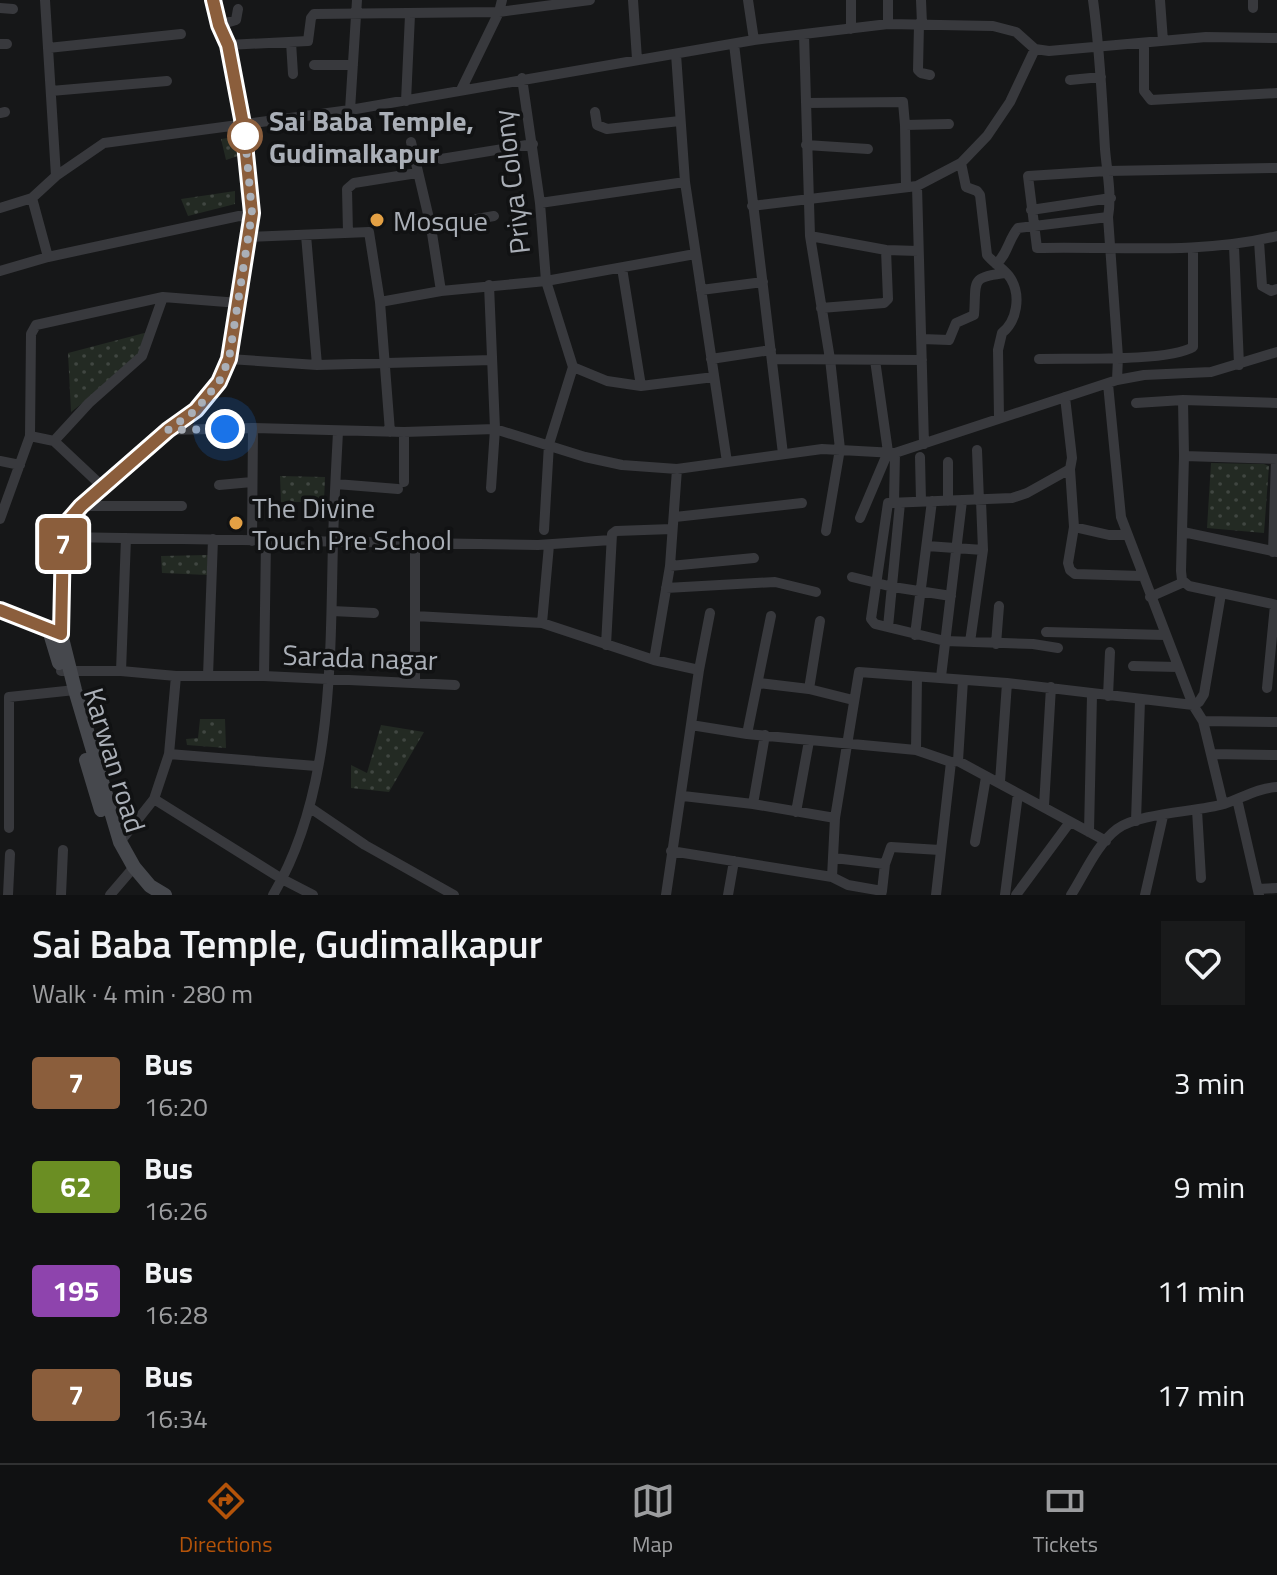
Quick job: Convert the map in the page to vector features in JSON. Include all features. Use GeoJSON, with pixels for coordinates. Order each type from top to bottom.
{"type":"FeatureCollection","features":[{"type":"Feature","properties":{"kind":"street"},"geometry":{"type":"LineString","coordinates":[[45,0],[56,176]]}},
{"type":"Feature","properties":{"kind":"street"},"geometry":{"type":"LineString","coordinates":[[213,0],[228,45],[243,124],[251,217],[229,359],[219,382],[196,410],[168,430],[81,506],[68,521],[63,537],[549,545],[611,540]]}},
{"type":"Feature","properties":{"kind":"street"},"geometry":{"type":"LineString","coordinates":[[350,110],[357,0]]}},
{"type":"Feature","properties":{"kind":"street"},"geometry":{"type":"LineString","coordinates":[[461,90],[502,0]]}},
{"type":"Feature","properties":{"kind":"street"},"geometry":{"type":"LineString","coordinates":[[228,45],[308,41],[314,14],[499,12],[590,0]]}},
{"type":"Feature","properties":{"kind":"street"},"geometry":{"type":"LineString","coordinates":[[633,0],[637,59]]}},
{"type":"Feature","properties":{"kind":"street"},"geometry":{"type":"LineString","coordinates":[[748,0],[754,40]]}},
{"type":"Feature","properties":{"kind":"street"},"geometry":{"type":"LineString","coordinates":[[851,0],[851,29]]}},
{"type":"Feature","properties":{"kind":"street"},"geometry":{"type":"LineString","coordinates":[[888,0],[888,24]]}},
{"type":"Feature","properties":{"kind":"street"},"geometry":{"type":"LineString","coordinates":[[921,0],[918,70],[930,75]]}},
{"type":"Feature","properties":{"kind":"street"},"geometry":{"type":"LineString","coordinates":[[1093,0],[1100,48],[1111,198],[1108,217],[1118,357],[1112,382],[1121,517],[1193,705],[1203,721],[1223,804]]}},
{"type":"Feature","properties":{"kind":"street"},"geometry":{"type":"LineString","coordinates":[[1160,0],[1163,41]]}},
{"type":"Feature","properties":{"kind":"street"},"geometry":{"type":"LineString","coordinates":[[0,8],[13,9]]}},
{"type":"Feature","properties":{"kind":"street"},"geometry":{"type":"LineString","coordinates":[[219,25],[236,20],[238,9]]}},
{"type":"Feature","properties":{"kind":"street"},"geometry":{"type":"LineString","coordinates":[[406,101],[410,15]]}},
{"type":"Feature","properties":{"kind":"street"},"geometry":{"type":"LineString","coordinates":[[0,208],[32,198],[56,176],[104,143],[350,110],[754,40],[888,24],[993,26],[1016,32],[1035,49],[1049,51],[1206,37],[1277,38]]}},
{"type":"Feature","properties":{"kind":"street"},"geometry":{"type":"LineString","coordinates":[[48,48],[181,34]]}},
{"type":"Feature","properties":{"kind":"street"},"geometry":{"type":"LineString","coordinates":[[804,34],[810,236],[830,359],[840,449],[826,531]]}},
{"type":"Feature","properties":{"kind":"street"},"geometry":{"type":"LineString","coordinates":[[291,42],[293,74]]}},
{"type":"Feature","properties":{"kind":"street"},"geometry":{"type":"LineString","coordinates":[[1144,43],[1144,91],[1151,100],[1277,93]]}},
{"type":"Feature","properties":{"kind":"street"},"geometry":{"type":"LineString","coordinates":[[734,44],[783,454]]}},
{"type":"Feature","properties":{"kind":"street"},"geometry":{"type":"LineString","coordinates":[[752,206],[911,186],[961,163],[987,136],[1010,102],[1035,49]]}},
{"type":"Feature","properties":{"kind":"street"},"geometry":{"type":"LineString","coordinates":[[676,54],[685,182],[727,462]]}},
{"type":"Feature","properties":{"kind":"street"},"geometry":{"type":"LineString","coordinates":[[314,65],[353,65]]}},
{"type":"Feature","properties":{"kind":"street"},"geometry":{"type":"LineString","coordinates":[[1070,80],[1101,77]]}},
{"type":"Feature","properties":{"kind":"street","name":"Priya Colony"},"geometry":{"type":"LineString","coordinates":[[522,78],[540,203],[546,281],[573,367]]}},
{"type":"Feature","properties":{"kind":"street"},"geometry":{"type":"LineString","coordinates":[[51,91],[167,81]]}},
{"type":"Feature","properties":{"kind":"street"},"geometry":{"type":"LineString","coordinates":[[807,103],[903,102],[918,251],[924,444]]}},
{"type":"Feature","properties":{"kind":"street"},"geometry":{"type":"LineString","coordinates":[[595,112],[597,125],[607,129],[680,121]]}},
{"type":"Feature","properties":{"kind":"street"},"geometry":{"type":"LineString","coordinates":[[905,125],[949,124]]}},
{"type":"Feature","properties":{"kind":"street"},"geometry":{"type":"LineString","coordinates":[[411,142],[431,227],[441,291]]}},
{"type":"Feature","properties":{"kind":"street"},"geometry":{"type":"LineString","coordinates":[[441,159],[533,144]]}},
{"type":"Feature","properties":{"kind":"street"},"geometry":{"type":"LineString","coordinates":[[806,145],[868,149]]}},
{"type":"Feature","properties":{"kind":"street"},"geometry":{"type":"LineString","coordinates":[[961,163],[966,187],[980,195],[985,251],[1006,273],[1014,288],[1015,318],[1002,333],[998,350],[999,418]]}},
{"type":"Feature","properties":{"kind":"street"},"geometry":{"type":"LineString","coordinates":[[1277,168],[1107,171],[1028,176],[1037,248],[1110,246],[1193,249],[1234,246],[1277,236]]}},
{"type":"Feature","properties":{"kind":"street"},"geometry":{"type":"LineString","coordinates":[[348,233],[347,189],[354,183],[417,173]]}},
{"type":"Feature","properties":{"kind":"street"},"geometry":{"type":"LineString","coordinates":[[540,203],[685,182]]}},
{"type":"Feature","properties":{"kind":"street"},"geometry":{"type":"LineString","coordinates":[[32,198],[48,257]]}},
{"type":"Feature","properties":{"kind":"street"},"geometry":{"type":"LineString","coordinates":[[1031,210],[1111,198]]}},
{"type":"Feature","properties":{"kind":"street"},"geometry":{"type":"LineString","coordinates":[[0,271],[48,257],[239,216],[251,217]]}},
{"type":"Feature","properties":{"kind":"street","name":"Priya Colony"},"geometry":{"type":"LineString","coordinates":[[431,227],[494,216]]}},
{"type":"Feature","properties":{"kind":"street"},"geometry":{"type":"LineString","coordinates":[[996,264],[1005,257],[1011,237],[1018,228],[1108,217]]}},
{"type":"Feature","properties":{"kind":"street"},"geometry":{"type":"LineString","coordinates":[[248,237],[369,232],[380,302],[390,432]]}},
{"type":"Feature","properties":{"kind":"street"},"geometry":{"type":"LineString","coordinates":[[306,235],[317,365]]}},
{"type":"Feature","properties":{"kind":"street"},"geometry":{"type":"LineString","coordinates":[[810,236],[886,250],[918,251]]}},
{"type":"Feature","properties":{"kind":"street"},"geometry":{"type":"LineString","coordinates":[[1259,241],[1262,286],[1271,291],[1277,289]]}},
{"type":"Feature","properties":{"kind":"street"},"geometry":{"type":"LineString","coordinates":[[1234,246],[1239,365]]}},
{"type":"Feature","properties":{"kind":"street"},"geometry":{"type":"LineString","coordinates":[[1039,359],[1167,354],[1193,347],[1193,249]]}},
{"type":"Feature","properties":{"kind":"street"},"geometry":{"type":"LineString","coordinates":[[821,308],[884,303],[888,299],[886,250]]}},
{"type":"Feature","properties":{"kind":"street"},"geometry":{"type":"LineString","coordinates":[[546,281],[695,254]]}},
{"type":"Feature","properties":{"kind":"street"},"geometry":{"type":"LineString","coordinates":[[622,268],[641,386]]}},
{"type":"Feature","properties":{"kind":"street"},"geometry":{"type":"LineString","coordinates":[[922,339],[949,340],[956,323],[974,315],[978,279],[983,275],[1006,273]]}},
{"type":"Feature","properties":{"kind":"street","name":"Priya Colony"},"geometry":{"type":"LineString","coordinates":[[380,302],[441,291],[546,281]]}},
{"type":"Feature","properties":{"kind":"street"},"geometry":{"type":"LineString","coordinates":[[701,290],[763,282]]}},
{"type":"Feature","properties":{"kind":"street"},"geometry":{"type":"LineString","coordinates":[[489,285],[495,429],[491,488]]}},
{"type":"Feature","properties":{"kind":"street"},"geometry":{"type":"LineString","coordinates":[[0,519],[30,436],[31,334],[36,325],[163,297],[239,303]]}},
{"type":"Feature","properties":{"kind":"street"},"geometry":{"type":"LineString","coordinates":[[54,441],[89,403],[142,356],[163,297]]}},
{"type":"Feature","properties":{"kind":"street"},"geometry":{"type":"LineString","coordinates":[[168,430],[253,428],[404,432],[495,429],[597,460],[677,469],[840,449],[891,452],[1112,382],[1144,375],[1211,372],[1277,352]]}},
{"type":"Feature","properties":{"kind":"street"},"geometry":{"type":"LineString","coordinates":[[711,359],[771,354],[830,359],[922,360]]}},
{"type":"Feature","properties":{"kind":"street"},"geometry":{"type":"LineString","coordinates":[[229,359],[317,365],[492,360]]}},
{"type":"Feature","properties":{"kind":"street"},"geometry":{"type":"LineString","coordinates":[[875,360],[897,503],[888,627]]}},
{"type":"Feature","properties":{"kind":"street"},"geometry":{"type":"LineString","coordinates":[[544,530],[549,444],[573,367],[607,381],[641,386],[714,377]]}},
{"type":"Feature","properties":{"kind":"street"},"geometry":{"type":"LineString","coordinates":[[1065,397],[1072,458],[1074,527],[1068,563],[1070,570],[1075,574],[1142,576]]}},
{"type":"Feature","properties":{"kind":"street"},"geometry":{"type":"LineString","coordinates":[[1136,403],[1183,400],[1277,403]]}},
{"type":"Feature","properties":{"kind":"street"},"geometry":{"type":"LineString","coordinates":[[1183,400],[1181,571],[1184,582],[1189,586],[1276,605],[1273,665],[1267,688]]}},
{"type":"Feature","properties":{"kind":"street"},"geometry":{"type":"LineString","coordinates":[[252,541],[253,428]]}},
{"type":"Feature","properties":{"kind":"street"},"geometry":{"type":"LineString","coordinates":[[273,895],[309,807],[331,680],[338,432]]}},
{"type":"Feature","properties":{"kind":"street"},"geometry":{"type":"LineString","coordinates":[[336,484],[401,486],[404,432]]}},
{"type":"Feature","properties":{"kind":"street"},"geometry":{"type":"LineString","coordinates":[[30,436],[54,441],[104,488]]}},
{"type":"Feature","properties":{"kind":"street"},"geometry":{"type":"LineString","coordinates":[[970,642],[983,550],[977,450]]}},
{"type":"Feature","properties":{"kind":"street"},"geometry":{"type":"LineString","coordinates":[[860,518],[891,452]]}},
{"type":"Feature","properties":{"kind":"street"},"geometry":{"type":"LineString","coordinates":[[1183,532],[1275,552],[1277,459],[1184,456]]}},
{"type":"Feature","properties":{"kind":"street"},"geometry":{"type":"LineString","coordinates":[[915,635],[927,546],[927,501],[920,457]]}},
{"type":"Feature","properties":{"kind":"street"},"geometry":{"type":"LineString","coordinates":[[0,461],[20,465]]}},
{"type":"Feature","properties":{"kind":"street"},"geometry":{"type":"LineString","coordinates":[[948,462],[948,501]]}},
{"type":"Feature","properties":{"kind":"street"},"geometry":{"type":"LineString","coordinates":[[654,660],[670,566],[677,469]]}},
{"type":"Feature","properties":{"kind":"street"},"geometry":{"type":"LineString","coordinates":[[1058,648],[1033,644],[945,641],[875,624],[871,619],[886,505],[1012,498],[1070,469]]}},
{"type":"Feature","properties":{"kind":"street"},"geometry":{"type":"LineString","coordinates":[[219,485],[252,482]]}},
{"type":"Feature","properties":{"kind":"street"},"geometry":{"type":"LineString","coordinates":[[941,677],[962,501]]}},
{"type":"Feature","properties":{"kind":"street"},"geometry":{"type":"LineString","coordinates":[[675,517],[802,503]]}},
{"type":"Feature","properties":{"kind":"street"},"geometry":{"type":"LineString","coordinates":[[81,506],[182,506]]}},
{"type":"Feature","properties":{"kind":"street"},"geometry":{"type":"LineString","coordinates":[[1074,527],[1109,535],[1127,535]]}},
{"type":"Feature","properties":{"kind":"street"},"geometry":{"type":"LineString","coordinates":[[606,645],[612,534],[616,531],[672,529]]}},
{"type":"Feature","properties":{"kind":"street","name":"Karwan road"},"geometry":{"type":"LineString","coordinates":[[63,537],[55,632],[112,844],[149,895]]}},
{"type":"Feature","properties":{"kind":"street"},"geometry":{"type":"LineString","coordinates":[[121,671],[126,538]]}},
{"type":"Feature","properties":{"kind":"street"},"geometry":{"type":"LineString","coordinates":[[208,676],[213,539]]}},
{"type":"Feature","properties":{"kind":"street","name":"Sarada nagar"},"geometry":{"type":"LineString","coordinates":[[264,676],[266,541]]}},
{"type":"Feature","properties":{"kind":"street"},"geometry":{"type":"LineString","coordinates":[[415,543],[415,683]]}},
{"type":"Feature","properties":{"kind":"street"},"geometry":{"type":"LineString","coordinates":[[542,623],[549,545]]}},
{"type":"Feature","properties":{"kind":"street"},"geometry":{"type":"LineString","coordinates":[[927,546],[983,550]]}},
{"type":"Feature","properties":{"kind":"street"},"geometry":{"type":"LineString","coordinates":[[670,566],[754,558]]}},
{"type":"Feature","properties":{"kind":"street"},"geometry":{"type":"LineString","coordinates":[[852,577],[951,596]]}},
{"type":"Feature","properties":{"kind":"street"},"geometry":{"type":"LineString","coordinates":[[666,588],[775,582],[816,592]]}},
{"type":"Feature","properties":{"kind":"street"},"geometry":{"type":"LineString","coordinates":[[1150,597],[1184,582]]}},
{"type":"Feature","properties":{"kind":"street"},"geometry":{"type":"LineString","coordinates":[[832,877],[835,818],[856,677],[863,671],[1051,687],[1092,695],[1193,705],[1204,694],[1221,594]]}},
{"type":"Feature","properties":{"kind":"street"},"geometry":{"type":"LineString","coordinates":[[996,644],[999,606]]}},
{"type":"Feature","properties":{"kind":"street"},"geometry":{"type":"LineString","coordinates":[[0,610],[55,632]]}},
{"type":"Feature","properties":{"kind":"street"},"geometry":{"type":"LineString","coordinates":[[332,611],[374,613]]}},
{"type":"Feature","properties":{"kind":"street"},"geometry":{"type":"LineString","coordinates":[[666,895],[710,613]]}},
{"type":"Feature","properties":{"kind":"street","name":"Sarada nagar"},"geometry":{"type":"LineString","coordinates":[[415,616],[542,623],[654,660],[699,670]]}},
{"type":"Feature","properties":{"kind":"street"},"geometry":{"type":"LineString","coordinates":[[747,734],[771,616]]}},
{"type":"Feature","properties":{"kind":"street"},"geometry":{"type":"LineString","coordinates":[[809,689],[820,621]]}},
{"type":"Feature","properties":{"kind":"street"},"geometry":{"type":"LineString","coordinates":[[1046,632],[1165,635]]}},
{"type":"Feature","properties":{"kind":"street"},"geometry":{"type":"LineString","coordinates":[[1108,696],[1110,652]]}},
{"type":"Feature","properties":{"kind":"street"},"geometry":{"type":"LineString","coordinates":[[1133,666],[1178,667]]}},
{"type":"Feature","properties":{"kind":"street","name":"Sarada nagar"},"geometry":{"type":"LineString","coordinates":[[66,670],[455,685]]}},
{"type":"Feature","properties":{"kind":"street"},"geometry":{"type":"LineString","coordinates":[[120,842],[154,799],[169,754],[176,676]]}},
{"type":"Feature","properties":{"kind":"street"},"geometry":{"type":"LineString","coordinates":[[916,750],[917,677]]}},
{"type":"Feature","properties":{"kind":"street"},"geometry":{"type":"LineString","coordinates":[[936,895],[963,680]]}},
{"type":"Feature","properties":{"kind":"street"},"geometry":{"type":"LineString","coordinates":[[759,683],[809,689],[853,700]]}},
{"type":"Feature","properties":{"kind":"street"},"geometry":{"type":"LineString","coordinates":[[1000,782],[1007,683]]}},
{"type":"Feature","properties":{"kind":"street"},"geometry":{"type":"LineString","coordinates":[[1044,806],[1051,687]]}},
{"type":"Feature","properties":{"kind":"street"},"geometry":{"type":"LineString","coordinates":[[9,828],[9,697],[71,691]]}},
{"type":"Feature","properties":{"kind":"street","name":"Karwan road"},"geometry":{"type":"LineString","coordinates":[[71,691],[130,870],[165,895]]}},
{"type":"Feature","properties":{"kind":"street"},"geometry":{"type":"LineString","coordinates":[[1089,832],[1092,695]]}},
{"type":"Feature","properties":{"kind":"street"},"geometry":{"type":"LineString","coordinates":[[1136,821],[1140,700]]}},
{"type":"Feature","properties":{"kind":"street"},"geometry":{"type":"LineString","coordinates":[[1203,721],[1277,722]]}},
{"type":"Feature","properties":{"kind":"street"},"geometry":{"type":"LineString","coordinates":[[691,725],[809,741],[916,750],[955,762],[1000,782],[1106,841]]}},
{"type":"Feature","properties":{"kind":"street"},"geometry":{"type":"LineString","coordinates":[[753,804],[765,735]]}},
{"type":"Feature","properties":{"kind":"street"},"geometry":{"type":"LineString","coordinates":[[796,812],[809,741]]}},
{"type":"Feature","properties":{"kind":"street"},"geometry":{"type":"LineString","coordinates":[[169,754],[316,766]]}},
{"type":"Feature","properties":{"kind":"street"},"geometry":{"type":"LineString","coordinates":[[1211,754],[1277,755]]}},
{"type":"Feature","properties":{"kind":"street"},"geometry":{"type":"LineString","coordinates":[[975,842],[986,777]]}},
{"type":"Feature","properties":{"kind":"street"},"geometry":{"type":"LineString","coordinates":[[1071,895],[1118,828],[1136,821],[1223,804],[1256,791],[1277,787]]}},
{"type":"Feature","properties":{"kind":"street"},"geometry":{"type":"LineString","coordinates":[[1005,895],[1018,794]]}},
{"type":"Feature","properties":{"kind":"street"},"geometry":{"type":"LineString","coordinates":[[683,796],[835,818]]}},
{"type":"Feature","properties":{"kind":"street"},"geometry":{"type":"LineString","coordinates":[[154,799],[313,895]]}},
{"type":"Feature","properties":{"kind":"street"},"geometry":{"type":"LineString","coordinates":[[1237,799],[1259,892],[1277,888]]}},
{"type":"Feature","properties":{"kind":"street"},"geometry":{"type":"LineString","coordinates":[[309,807],[434,891],[454,895]]}},
{"type":"Feature","properties":{"kind":"street"},"geometry":{"type":"LineString","coordinates":[[1197,810],[1201,878]]}},
{"type":"Feature","properties":{"kind":"street"},"geometry":{"type":"LineString","coordinates":[[1145,895],[1163,816]]}},
{"type":"Feature","properties":{"kind":"street"},"geometry":{"type":"LineString","coordinates":[[1016,895],[1070,822]]}},
{"type":"Feature","properties":{"kind":"street"},"geometry":{"type":"LineString","coordinates":[[671,851],[832,877],[848,885],[881,893],[891,847],[940,850]]}},
{"type":"Feature","properties":{"kind":"street"},"geometry":{"type":"LineString","coordinates":[[61,895],[63,850]]}},
{"type":"Feature","properties":{"kind":"street"},"geometry":{"type":"LineString","coordinates":[[8,895],[10,854]]}},
{"type":"Feature","properties":{"kind":"street"},"geometry":{"type":"LineString","coordinates":[[834,858],[885,864]]}},
{"type":"Feature","properties":{"kind":"street"},"geometry":{"type":"LineString","coordinates":[[728,895],[734,861]]}},
{"type":"Feature","properties":{"kind":"street"},"geometry":{"type":"LineString","coordinates":[[110,895],[130,870]]}},
{"type":"Feature","properties":{"kind":"shaded area"},"geometry":{"type":"Polygon","coordinates":[[[234,137],[238,156],[226,160],[221,139],[234,137]]]}},
{"type":"Feature","properties":{"kind":"shaded area"},"geometry":{"type":"Polygon","coordinates":[[[235,191],[235,204],[188,216],[181,199],[235,191]]]}},
{"type":"Feature","properties":{"kind":"shaded area"},"geometry":{"type":"Polygon","coordinates":[[[152,331],[143,356],[71,412],[68,353],[152,331]]]}},
{"type":"Feature","properties":{"kind":"shaded area"},"geometry":{"type":"Polygon","coordinates":[[[1211,463],[1269,466],[1264,533],[1207,528],[1211,463]]]}},
{"type":"Feature","properties":{"kind":"shaded area"},"geometry":{"type":"Polygon","coordinates":[[[280,476],[325,477],[324,502],[281,502],[280,476]]]}},
{"type":"Feature","properties":{"kind":"shaded area"},"geometry":{"type":"Polygon","coordinates":[[[208,555],[207,575],[162,573],[161,556],[208,555]]]}},
{"type":"Feature","properties":{"kind":"shaded area"},"geometry":{"type":"Polygon","coordinates":[[[200,719],[225,719],[226,748],[187,745],[186,739],[198,738],[200,719]]]}},
{"type":"Feature","properties":{"kind":"shaded area"},"geometry":{"type":"Polygon","coordinates":[[[381,725],[424,732],[389,792],[351,788],[351,765],[367,773],[381,725]]]}},
{"type":"Feature","properties":{"kind":"bus line","name":"7"},"geometry":{"type":"LineString","coordinates":[[0,610],[61,634],[63,537],[68,521],[168,430],[196,410],[219,382],[229,359],[252,213],[243,124],[228,45],[213,0]]}},
{"type":"Feature","properties":{"kind":"place","name":"Sai Baba Temple, Gudimalkapur"},"geometry":{"type":"Point","coordinates":[245,136]}},
{"type":"Feature","properties":{"kind":"place","name":"Mosque"},"geometry":{"type":"Point","coordinates":[377,220]}},
{"type":"Feature","properties":{"kind":"place","name":"The Divine Touch Pre School"},"geometry":{"type":"Point","coordinates":[236,523]}},
{"type":"Feature","properties":{"kind":"route"},"geometry":{"type":"LineString","coordinates":[[225,429],[168,430],[196,410],[219,382],[229,359],[252,213],[245,136]]}}]}
